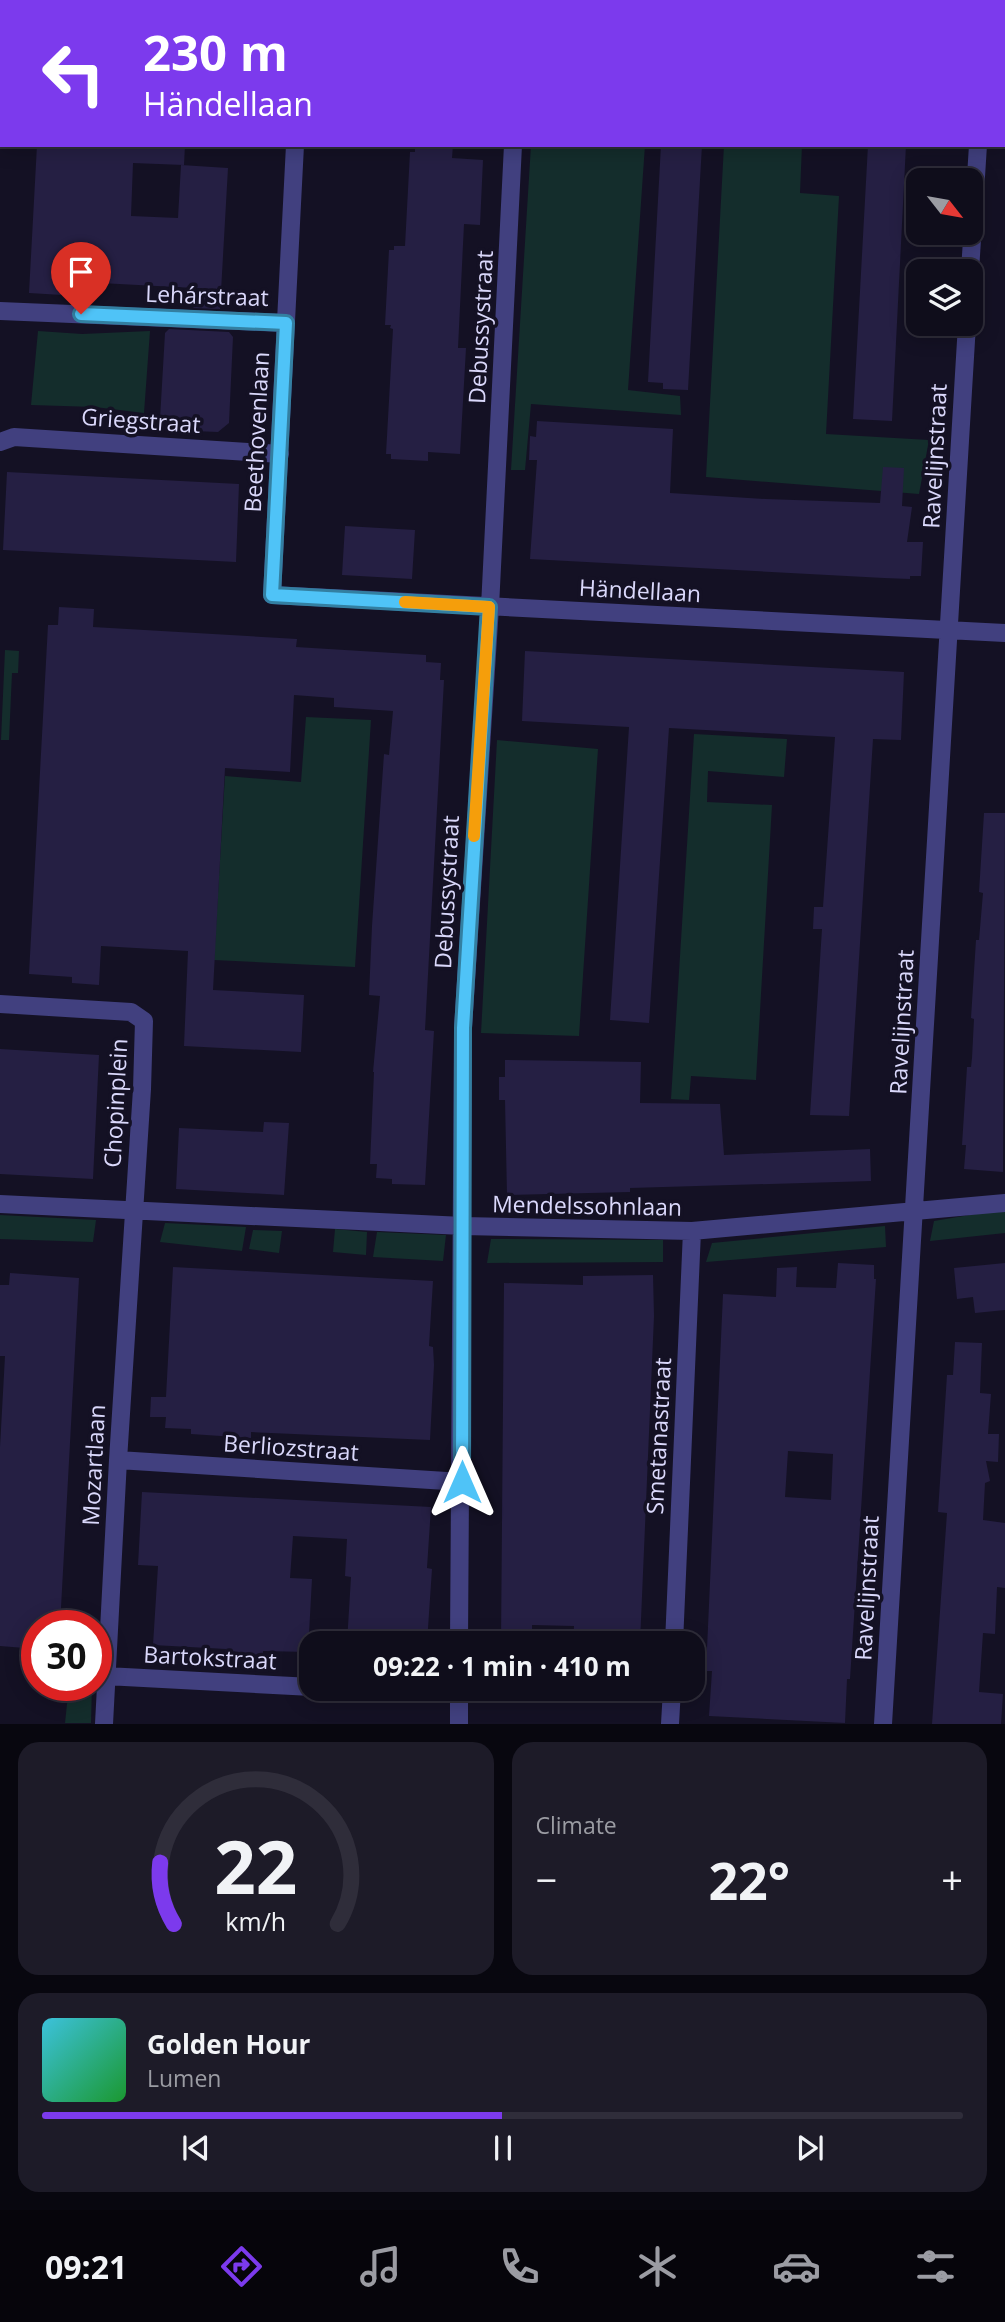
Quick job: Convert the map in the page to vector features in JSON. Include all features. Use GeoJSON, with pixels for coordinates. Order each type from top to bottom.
{"type":"FeatureCollection","features":[{"type":"Feature","properties":{"kind":"street","name":"Beethovenlaan"},"geometry":{"type":"LineString","coordinates":[[272,595],[295,147]]}},
{"type":"Feature","properties":{"kind":"street","name":"Debussystraat"},"geometry":{"type":"LineString","coordinates":[[459,1631],[463,1028],[489,607],[513,147]]}},
{"type":"Feature","properties":{"kind":"street"},"geometry":{"type":"LineString","coordinates":[[971,259],[978,147]]}},
{"type":"Feature","properties":{"kind":"street","name":"Lehárstraat"},"geometry":{"type":"LineString","coordinates":[[0,311],[286,323]]}},
{"type":"Feature","properties":{"kind":"street","name":"Ravelijnstraat"},"geometry":{"type":"LineString","coordinates":[[883,1724],[966,336]]}},
{"type":"Feature","properties":{"kind":"street","name":"Griegstraat"},"geometry":{"type":"LineString","coordinates":[[0,442],[14,437],[280,454]]}},
{"type":"Feature","properties":{"kind":"street","name":"Händellaan"},"geometry":{"type":"LineString","coordinates":[[272,595],[1005,633]]}},
{"type":"Feature","properties":{"kind":"street","name":"Chopinplein"},"geometry":{"type":"LineString","coordinates":[[0,1004],[131,1012],[144,1021],[134,1209]]}},
{"type":"Feature","properties":{"kind":"street","name":"Mendelssohnlaan"},"geometry":{"type":"LineString","coordinates":[[0,1204],[463,1227],[692,1231],[1005,1203]]}},
{"type":"Feature","properties":{"kind":"street","name":"Mozartlaan"},"geometry":{"type":"LineString","coordinates":[[110,1610],[134,1209]]}},
{"type":"Feature","properties":{"kind":"street","name":"Smetanastraat"},"geometry":{"type":"LineString","coordinates":[[675,1631],[692,1231]]}},
{"type":"Feature","properties":{"kind":"street","name":"Berliozstraat"},"geometry":{"type":"LineString","coordinates":[[118,1460],[462,1482]]}},
{"type":"Feature","properties":{"kind":"street","name":"Bartokstraat"},"geometry":{"type":"LineString","coordinates":[[112,1676],[299,1686]]}},
{"type":"Feature","properties":{"kind":"street","name":"Mozartlaan"},"geometry":{"type":"LineString","coordinates":[[104,1724],[105,1701]]}},
{"type":"Feature","properties":{"kind":"street"},"geometry":{"type":"LineString","coordinates":[[458,1701],[459,1724]]}},
{"type":"Feature","properties":{"kind":"street"},"geometry":{"type":"LineString","coordinates":[[670,1724],[671,1701]]}},
{"type":"Feature","properties":{"kind":"green space"},"geometry":{"type":"Polygon","coordinates":[[[531,147],[645,147],[628,390],[680,396],[681,415],[531,404],[525,470],[511,470],[531,147]]]}},
{"type":"Feature","properties":{"kind":"green space"},"geometry":{"type":"Polygon","coordinates":[[[724,147],[802,147],[800,193],[839,196],[826,434],[929,440],[919,494],[706,477],[724,147]]]}},
{"type":"Feature","properties":{"kind":"green space"},"geometry":{"type":"Polygon","coordinates":[[[38,331],[82,334],[150,331],[144,413],[95,407],[31,405],[38,331]]]}},
{"type":"Feature","properties":{"kind":"green space"},"geometry":{"type":"Polygon","coordinates":[[[5,650],[19,651],[18,673],[12,673],[9,740],[1,740],[5,650]]]}},
{"type":"Feature","properties":{"kind":"green space"},"geometry":{"type":"Polygon","coordinates":[[[306,717],[371,720],[355,967],[214,960],[225,776],[301,782],[306,717]]]}},
{"type":"Feature","properties":{"kind":"green space"},"geometry":{"type":"Polygon","coordinates":[[[694,734],[787,739],[784,777],[708,771],[707,802],[772,805],[756,1080],[691,1076],[689,1100],[671,1099],[694,734]]]}},
{"type":"Feature","properties":{"kind":"green space"},"geometry":{"type":"Polygon","coordinates":[[[497,740],[598,749],[579,1036],[481,1033],[497,740]]]}},
{"type":"Feature","properties":{"kind":"green space"},"geometry":{"type":"Polygon","coordinates":[[[1005,1209],[1005,1233],[930,1241],[934,1221],[1005,1209]]]}},
{"type":"Feature","properties":{"kind":"green space"},"geometry":{"type":"Polygon","coordinates":[[[0,1215],[96,1220],[93,1242],[0,1239],[0,1215]]]}},
{"type":"Feature","properties":{"kind":"green space"},"geometry":{"type":"Polygon","coordinates":[[[165,1223],[246,1227],[242,1251],[160,1242],[165,1223]]]}},
{"type":"Feature","properties":{"kind":"green space"},"geometry":{"type":"Polygon","coordinates":[[[885,1226],[886,1247],[706,1262],[712,1243],[885,1226]]]}},
{"type":"Feature","properties":{"kind":"green space"},"geometry":{"type":"Polygon","coordinates":[[[335,1229],[367,1232],[366,1255],[333,1252],[335,1229]]]}},
{"type":"Feature","properties":{"kind":"green space"},"geometry":{"type":"Polygon","coordinates":[[[253,1230],[282,1231],[279,1253],[249,1249],[253,1230]]]}},
{"type":"Feature","properties":{"kind":"green space"},"geometry":{"type":"Polygon","coordinates":[[[377,1232],[446,1235],[443,1261],[373,1257],[377,1232]]]}},
{"type":"Feature","properties":{"kind":"green space"},"geometry":{"type":"Polygon","coordinates":[[[491,1239],[663,1240],[663,1262],[487,1263],[491,1239]]]}},
{"type":"Feature","properties":{"kind":"green space"},"geometry":{"type":"Polygon","coordinates":[[[67,1701],[92,1701],[91,1723],[65,1723],[67,1701]]]}},
{"type":"Feature","properties":{"kind":"building"},"geometry":{"type":"Polygon","coordinates":[[[37,147],[185,147],[184,165],[133,163],[131,216],[178,218],[181,165],[228,168],[220,309],[193,308],[213,289],[63,281],[62,295],[29,293],[37,147]]]}},
{"type":"Feature","properties":{"kind":"building"},"geometry":{"type":"Polygon","coordinates":[[[415,147],[453,147],[452,158],[483,160],[480,225],[464,224],[458,348],[466,348],[460,454],[428,452],[428,461],[391,459],[391,454],[386,454],[393,329],[390,328],[391,325],[385,325],[389,250],[394,250],[394,246],[405,246],[410,152],[415,152],[415,147]]]}},
{"type":"Feature","properties":{"kind":"building"},"geometry":{"type":"Polygon","coordinates":[[[661,147],[702,147],[688,390],[663,389],[663,383],[648,382],[661,147]]]}},
{"type":"Feature","properties":{"kind":"building"},"geometry":{"type":"Polygon","coordinates":[[[868,147],[906,147],[892,421],[853,419],[868,147]]]}},
{"type":"Feature","properties":{"kind":"building"},"geometry":{"type":"Polygon","coordinates":[[[169,329],[229,332],[233,337],[229,423],[218,432],[170,430],[160,419],[165,333],[169,329]]]}},
{"type":"Feature","properties":{"kind":"building"},"geometry":{"type":"Polygon","coordinates":[[[537,421],[673,429],[670,493],[880,503],[883,467],[904,468],[902,506],[912,507],[907,542],[923,542],[921,576],[910,576],[910,579],[884,578],[530,559],[537,460],[529,460],[530,436],[536,437],[537,421]]]}},
{"type":"Feature","properties":{"kind":"building"},"geometry":{"type":"Polygon","coordinates":[[[7,472],[239,484],[236,562],[3,550],[7,472]]]}},
{"type":"Feature","properties":{"kind":"building"},"geometry":{"type":"Polygon","coordinates":[[[345,526],[415,530],[412,579],[342,575],[345,526]]]}},
{"type":"Feature","properties":{"kind":"building"},"geometry":{"type":"Polygon","coordinates":[[[59,607],[94,609],[93,627],[297,639],[296,647],[426,655],[426,662],[441,663],[440,680],[444,680],[425,1030],[434,1031],[425,1185],[392,1184],[392,1179],[376,1178],[377,1164],[370,1164],[373,1072],[380,996],[369,995],[372,926],[384,754],[389,755],[393,711],[334,707],[334,698],[294,695],[290,772],[225,768],[213,990],[304,995],[301,1052],[184,1046],[188,951],[101,946],[99,985],[72,983],[72,977],[29,974],[48,625],[58,625],[59,607]]]}},
{"type":"Feature","properties":{"kind":"building"},"geometry":{"type":"Polygon","coordinates":[[[525,651],[904,672],[901,740],[873,739],[849,1116],[810,1115],[822,929],[813,929],[814,907],[823,907],[835,737],[669,728],[649,1023],[610,1020],[629,727],[522,721],[525,651]]]}},
{"type":"Feature","properties":{"kind":"building"},"geometry":{"type":"Polygon","coordinates":[[[984,813],[1005,813],[1003,1172],[964,1169],[966,1145],[962,1145],[967,1067],[971,1067],[972,1058],[974,1019],[971,1018],[976,940],[979,940],[983,893],[979,892],[984,813]]]}},
{"type":"Feature","properties":{"kind":"building"},"geometry":{"type":"Polygon","coordinates":[[[0,1049],[99,1055],[93,1179],[0,1174],[0,1049]]]}},
{"type":"Feature","properties":{"kind":"building"},"geometry":{"type":"Polygon","coordinates":[[[505,1060],[641,1062],[640,1103],[720,1104],[724,1155],[870,1149],[871,1181],[630,1188],[630,1192],[507,1195],[505,1100],[499,1100],[499,1077],[505,1077],[505,1060]]]}},
{"type":"Feature","properties":{"kind":"building"},"geometry":{"type":"Polygon","coordinates":[[[264,1122],[289,1123],[284,1195],[176,1189],[179,1128],[263,1132],[264,1122]]]}},
{"type":"Feature","properties":{"kind":"building"},"geometry":{"type":"Polygon","coordinates":[[[838,1263],[874,1265],[876,1279],[845,1723],[709,1716],[712,1671],[706,1671],[723,1294],[776,1297],[777,1268],[797,1267],[796,1287],[836,1288],[838,1263]],[[788,1451],[785,1497],[831,1500],[833,1454],[788,1451]]]}},
{"type":"Feature","properties":{"kind":"building"},"geometry":{"type":"Polygon","coordinates":[[[1005,1263],[1005,1310],[975,1313],[973,1297],[957,1299],[954,1268],[1005,1263]]]}},
{"type":"Feature","properties":{"kind":"building"},"geometry":{"type":"Polygon","coordinates":[[[173,1267],[433,1281],[429,1346],[433,1347],[434,1365],[430,1440],[251,1432],[251,1438],[191,1434],[191,1429],[165,1428],[166,1417],[150,1417],[151,1397],[166,1397],[173,1267]]]}},
{"type":"Feature","properties":{"kind":"building"},"geometry":{"type":"Polygon","coordinates":[[[10,1273],[79,1278],[61,1610],[21,1610],[21,1648],[0,1646],[0,1447],[5,1356],[0,1356],[0,1285],[9,1285],[10,1273]]]}},
{"type":"Feature","properties":{"kind":"building"},"geometry":{"type":"Polygon","coordinates":[[[653,1275],[654,1316],[641,1631],[574,1631],[574,1626],[532,1625],[532,1631],[501,1631],[504,1283],[583,1285],[583,1276],[653,1275]]]}},
{"type":"Feature","properties":{"kind":"building"},"geometry":{"type":"Polygon","coordinates":[[[955,1342],[982,1343],[980,1393],[991,1394],[988,1434],[999,1434],[998,1462],[986,1461],[990,1481],[985,1483],[983,1520],[1005,1523],[1005,1588],[997,1587],[995,1634],[983,1633],[979,1692],[1003,1694],[1001,1724],[932,1724],[947,1513],[938,1512],[947,1375],[953,1375],[955,1342]]]}},
{"type":"Feature","properties":{"kind":"building"},"geometry":{"type":"Polygon","coordinates":[[[142,1492],[431,1507],[427,1568],[432,1569],[428,1631],[348,1631],[351,1577],[345,1576],[347,1539],[293,1536],[290,1578],[312,1579],[309,1631],[299,1631],[299,1652],[263,1651],[263,1656],[225,1654],[226,1649],[153,1645],[158,1566],[138,1565],[142,1492]]]}},
{"type":"Feature","properties":{"kind":"slow traffic"},"geometry":{"type":"LineString","coordinates":[[405,602],[489,607],[474,836]]}},
{"type":"Feature","properties":{"kind":"route"},"geometry":{"type":"LineString","coordinates":[[81,314],[286,323],[272,595],[489,607],[463,1028],[462,1482]]}}]}
